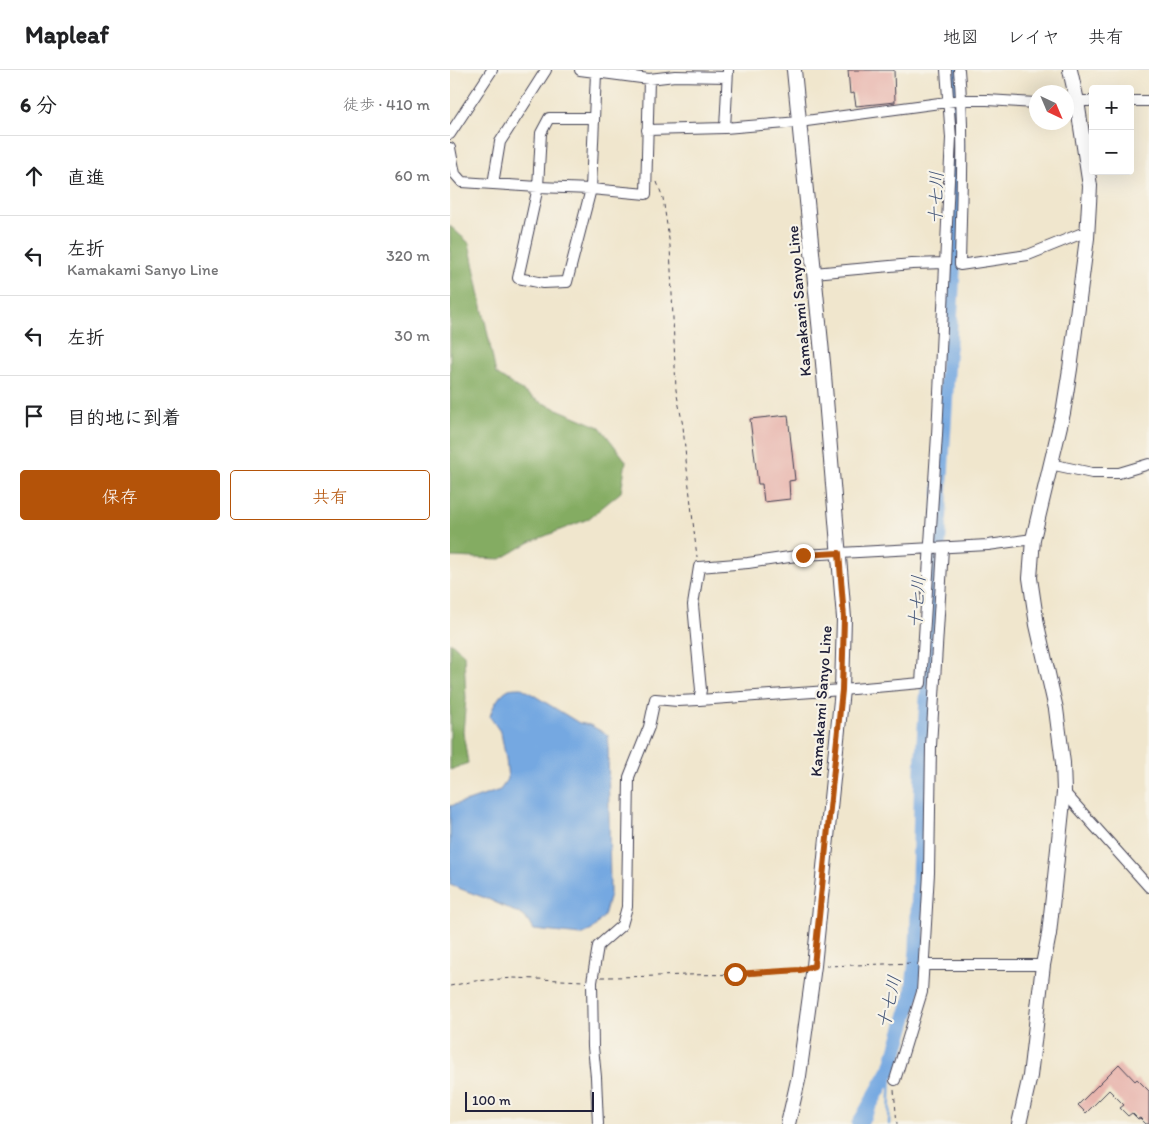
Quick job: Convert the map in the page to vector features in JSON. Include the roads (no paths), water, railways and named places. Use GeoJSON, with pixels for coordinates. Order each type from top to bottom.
{"type":"FeatureCollection","features":[{"type":"Feature","properties":{"kind":"street"},"geometry":{"type":"LineString","coordinates":[[450,134],[492,70]]}},
{"type":"Feature","properties":{"kind":"street"},"geometry":{"type":"LineString","coordinates":[[493,184],[500,142],[546,70]]}},
{"type":"Feature","properties":{"kind":"street"},"geometry":{"type":"LineString","coordinates":[[580,70],[649,79],[675,73],[728,74],[724,128]]}},
{"type":"Feature","properties":{"kind":"street","name":"Kamakami Sanyo Line"},"geometry":{"type":"LineString","coordinates":[[788,1124],[799,1076],[814,966],[842,690],[844,618],[794,70]]}},
{"type":"Feature","properties":{"kind":"street"},"geometry":{"type":"LineString","coordinates":[[598,1124],[593,979],[598,946],[622,925],[628,907],[629,777],[649,726],[656,699],[700,700],[921,683],[938,435],[951,138],[946,70]]}},
{"type":"Feature","properties":{"kind":"street"},"geometry":{"type":"LineString","coordinates":[[959,70],[962,100],[960,265],[1028,255],[1080,234],[1087,233]]}},
{"type":"Feature","properties":{"kind":"street"},"geometry":{"type":"LineString","coordinates":[[1070,70],[1071,85]]}},
{"type":"Feature","properties":{"kind":"street"},"geometry":{"type":"LineString","coordinates":[[594,118],[549,118],[540,133],[538,187],[518,278],[543,284],[567,282],[591,189],[596,73]]}},
{"type":"Feature","properties":{"kind":"street"},"geometry":{"type":"LineString","coordinates":[[450,148],[455,174],[462,182],[646,194],[649,79]]}},
{"type":"Feature","properties":{"kind":"street"},"geometry":{"type":"LineString","coordinates":[[647,130],[724,128],[799,122],[962,100],[1029,103]]}},
{"type":"Feature","properties":{"kind":"street"},"geometry":{"type":"LineString","coordinates":[[1074,102],[1089,101]]}},
{"type":"Feature","properties":{"kind":"street"},"geometry":{"type":"LineString","coordinates":[[1134,101],[1149,101]]}},
{"type":"Feature","properties":{"kind":"street"},"geometry":{"type":"LineString","coordinates":[[1019,1124],[1030,1076],[1043,965],[1049,934],[1064,792],[1063,763],[1056,709],[1037,625],[1030,578],[1033,539],[1063,413],[1069,378],[1087,233],[1090,186],[1074,111]]}},
{"type":"Feature","properties":{"kind":"street"},"geometry":{"type":"LineString","coordinates":[[814,273],[912,264],[945,263]]}},
{"type":"Feature","properties":{"kind":"street"},"geometry":{"type":"LineString","coordinates":[[1050,464],[1092,473],[1119,473],[1149,464]]}},
{"type":"Feature","properties":{"kind":"street"},"geometry":{"type":"LineString","coordinates":[[700,700],[701,690],[693,605],[699,567],[748,563],[803,555],[988,546],[1033,539]]}},
{"type":"Feature","properties":{"kind":"street"},"geometry":{"type":"LineString","coordinates":[[895,1080],[922,992],[918,964],[929,873],[931,746],[943,548]]}},
{"type":"Feature","properties":{"kind":"street"},"geometry":{"type":"LineString","coordinates":[[1064,792],[1149,887]]}},
{"type":"Feature","properties":{"kind":"street"},"geometry":{"type":"LineString","coordinates":[[918,964],[1043,965]]}},
{"type":"Feature","properties":{"kind":"water"},"geometry":{"type":"Polygon","coordinates":[[[522,688],[579,723],[590,725],[608,735],[610,894],[604,916],[592,930],[581,935],[534,930],[524,916],[488,899],[450,885],[450,806],[500,790],[508,779],[501,733],[490,717],[495,705],[503,694],[509,689],[522,688]]]}},
{"type":"Feature","properties":{"kind":"waterway","name":"十七川"},"geometry":{"type":"LineString","coordinates":[[859,1124],[891,1068],[912,997],[917,950],[922,769],[938,561],[954,255],[956,148],[952,70]]}},
{"type":"Feature","properties":{"kind":"waterway"},"geometry":{"type":"LineString","coordinates":[[889,1124],[891,1068]]}}]}
